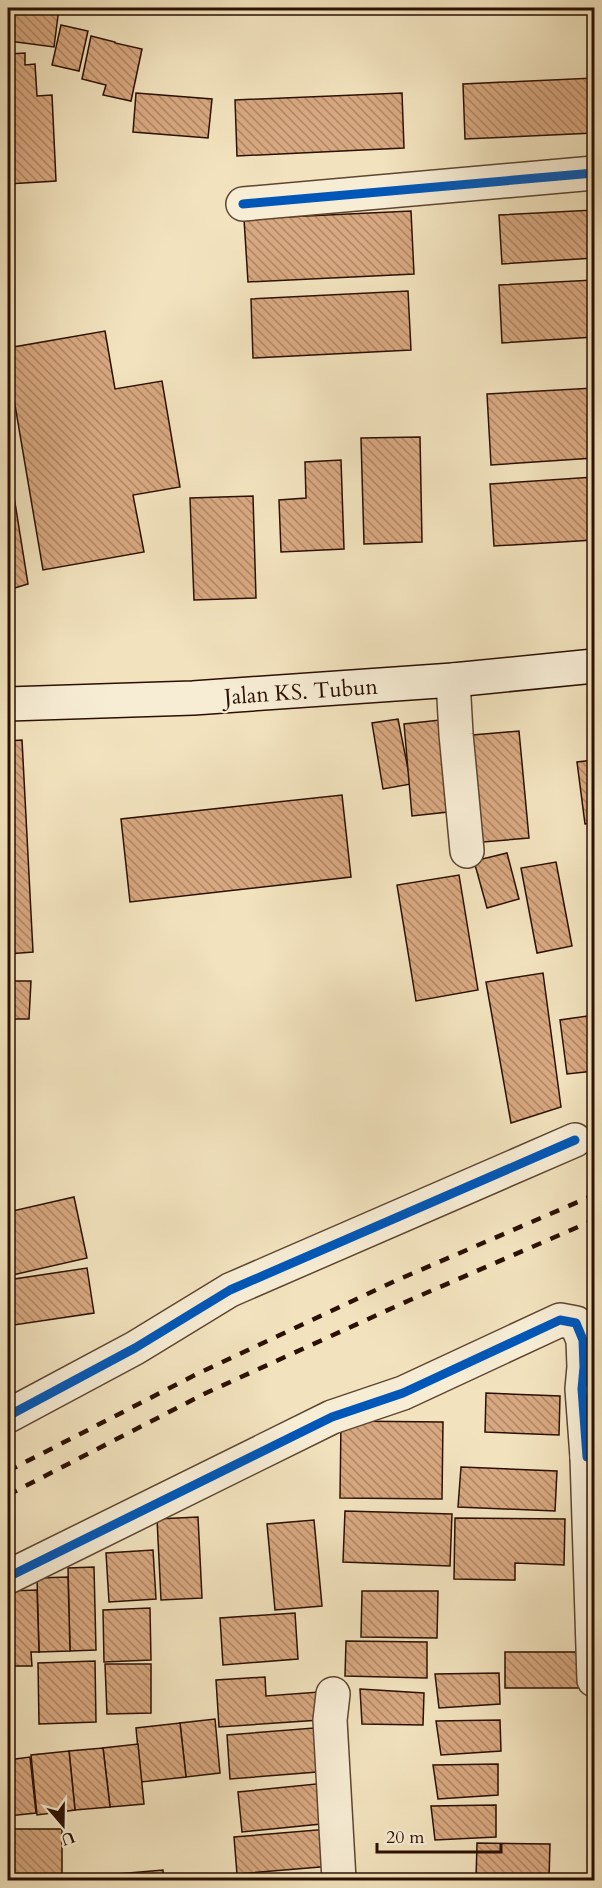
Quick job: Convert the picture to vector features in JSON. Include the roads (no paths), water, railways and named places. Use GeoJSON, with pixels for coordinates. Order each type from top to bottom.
{"type":"FeatureCollection","features":[{"type":"Feature","properties":{"kind":"street"},"geometry":{"type":"LineString","coordinates":[[243,204],[594,173]]}},
{"type":"Feature","properties":{"kind":"street","name":"Jalan KS. Tubun"},"geometry":{"type":"LineString","coordinates":[[8,704],[193,698],[453,680],[594,666]]}},
{"type":"Feature","properties":{"kind":"street"},"geometry":{"type":"LineString","coordinates":[[453,680],[467,851]]}},
{"type":"Feature","properties":{"kind":"street"},"geometry":{"type":"LineString","coordinates":[[8,1416],[135,1348],[230,1290],[575,1140]]}},
{"type":"Feature","properties":{"kind":"street"},"geometry":{"type":"LineString","coordinates":[[8,1577],[332,1417],[403,1394],[560,1320],[576,1323],[583,1340],[582,1389],[591,1457],[594,1680]]}},
{"type":"Feature","properties":{"kind":"street"},"geometry":{"type":"LineString","coordinates":[[333,1694],[330,1720],[339,1881]]}},
{"type":"Feature","properties":{"kind":"railway"},"geometry":{"type":"LineString","coordinates":[[8,1471],[195,1375],[395,1281],[594,1195]]}},
{"type":"Feature","properties":{"kind":"railway"},"geometry":{"type":"LineString","coordinates":[[8,1495],[206,1393],[410,1300],[594,1220]]}}]}
